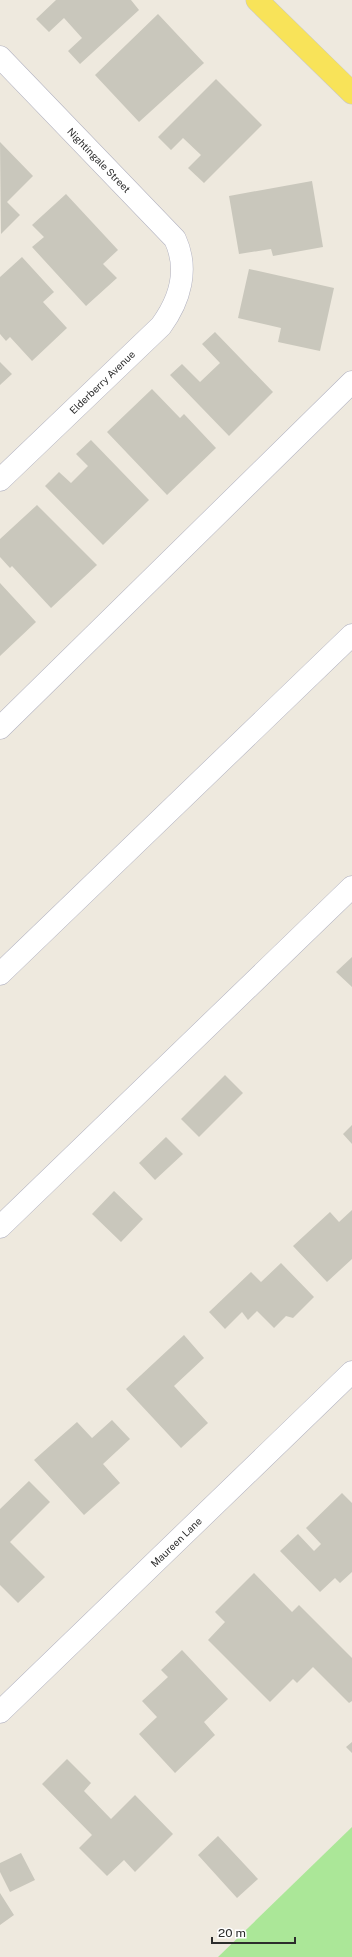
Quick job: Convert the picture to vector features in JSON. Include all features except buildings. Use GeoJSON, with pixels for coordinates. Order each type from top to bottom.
{"type":"FeatureCollection","features":[{"type":"Feature","properties":{"kind":"main road"},"geometry":{"type":"LineString","coordinates":[[257,0],[352,93]]}},
{"type":"Feature","properties":{"kind":"street","name":"Nightingale Street"},"geometry":{"type":"LineString","coordinates":[[0,57],[175,239],[180,250],[183,271]]}},
{"type":"Feature","properties":{"kind":"street","name":"Elderberry Avenue"},"geometry":{"type":"LineString","coordinates":[[0,480],[161,326],[169,315],[179,292],[183,271]]}},
{"type":"Feature","properties":{"kind":"street"},"geometry":{"type":"LineString","coordinates":[[0,728],[352,382]]}},
{"type":"Feature","properties":{"kind":"street"},"geometry":{"type":"LineString","coordinates":[[0,974],[352,635]]}},
{"type":"Feature","properties":{"kind":"street"},"geometry":{"type":"LineString","coordinates":[[0,1227],[352,887]]}},
{"type":"Feature","properties":{"kind":"street","name":"Maureen Lane"},"geometry":{"type":"LineString","coordinates":[[0,1712],[352,1372]]}},
{"type":"Feature","properties":{"kind":"green space"},"geometry":{"type":"Polygon","coordinates":[[[352,1827],[352,1957],[218,1957],[352,1827]]]}}]}
